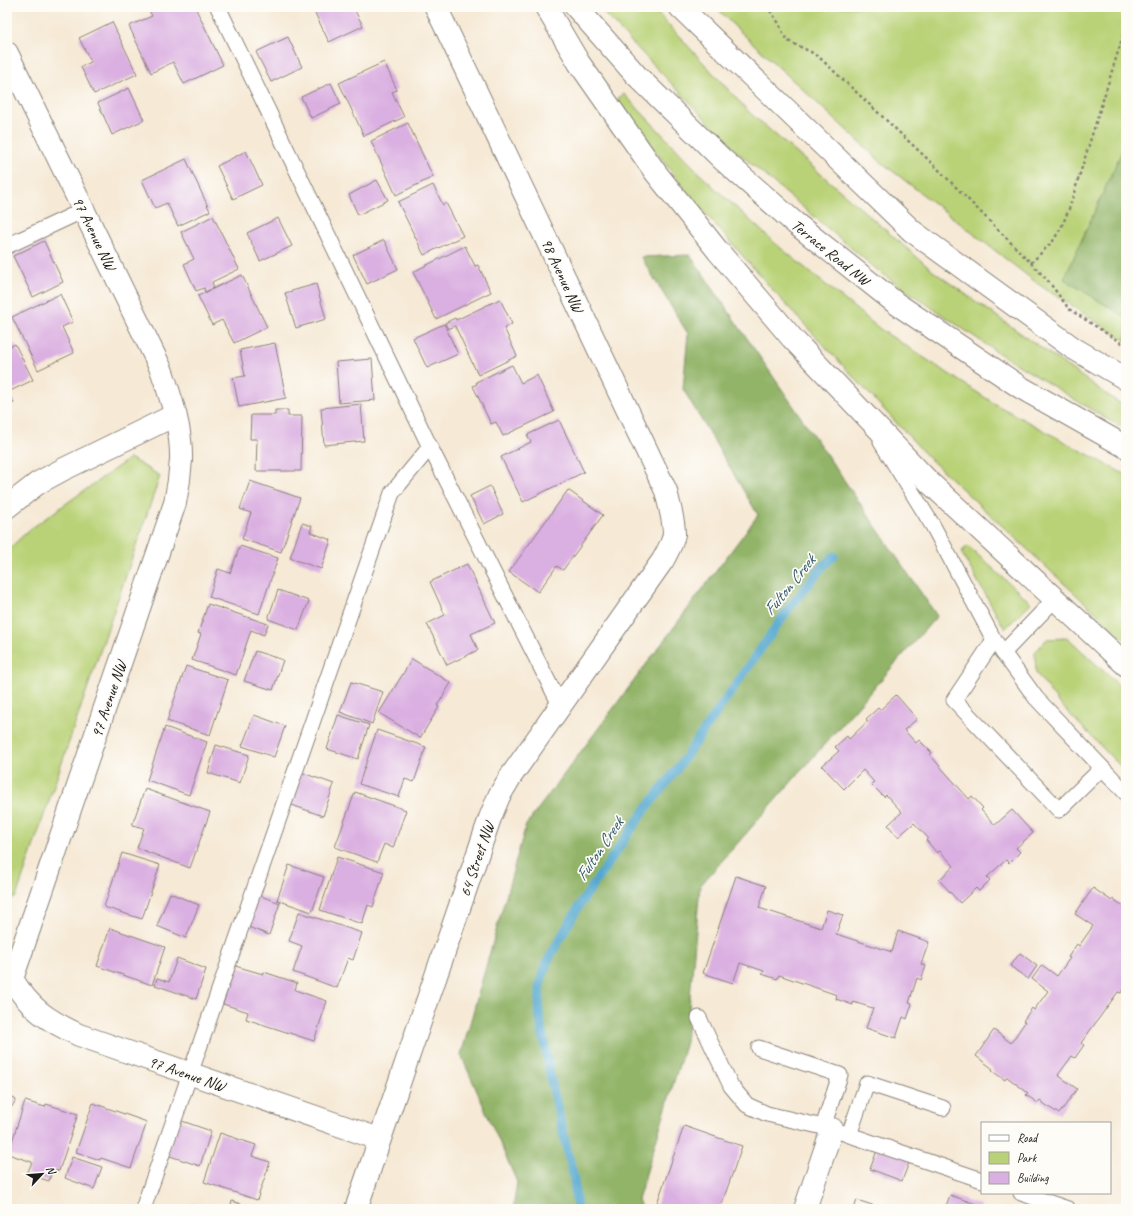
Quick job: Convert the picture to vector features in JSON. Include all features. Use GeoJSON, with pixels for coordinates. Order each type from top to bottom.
{"type":"FeatureCollection","features":[{"type":"Feature","properties":{"kind":"street","name":"98 Avenue NW"},"geometry":{"type":"LineString","coordinates":[[436,7],[666,491],[672,514],[674,535],[670,546]]}},
{"type":"Feature","properties":{"kind":"street"},"geometry":{"type":"LineString","coordinates":[[546,7],[579,63],[656,173],[718,252],[788,332],[929,482],[1126,665]]}},
{"type":"Feature","properties":{"kind":"street","name":"Terrace Road NW"},"geometry":{"type":"LineString","coordinates":[[576,7],[636,75],[722,159],[795,223],[897,304],[1020,387],[1126,447]]}},
{"type":"Feature","properties":{"kind":"street"},"geometry":{"type":"LineString","coordinates":[[680,7],[912,231],[1072,348],[1126,380]]}},
{"type":"Feature","properties":{"kind":"street","name":"97 Avenue NW"},"geometry":{"type":"LineString","coordinates":[[7,53],[161,369],[175,415],[180,438],[181,459],[179,483],[175,503],[9,974],[20,993],[32,1006],[61,1027],[79,1035],[379,1139]]}},
{"type":"Feature","properties":{"kind":"street"},"geometry":{"type":"LineString","coordinates":[[7,507],[38,483],[175,415]]}},
{"type":"Feature","properties":{"kind":"street","name":"64 Street NW"},"geometry":{"type":"LineString","coordinates":[[356,1209],[490,818],[497,802],[511,776],[663,560],[670,546]]}},
{"type":"Feature","properties":{"kind":"street"},"geometry":{"type":"LineString","coordinates":[[805,1209],[835,1131]]}},
{"type":"Feature","properties":{"kind":"lane"},"geometry":{"type":"LineString","coordinates":[[218,7],[430,448],[560,705]]}},
{"type":"Feature","properties":{"kind":"lane"},"geometry":{"type":"LineString","coordinates":[[7,246],[84,210]]}},
{"type":"Feature","properties":{"kind":"lane"},"geometry":{"type":"LineString","coordinates":[[861,411],[930,519],[994,640],[1003,653],[1036,698],[1126,793]]}},
{"type":"Feature","properties":{"kind":"lane"},"geometry":{"type":"LineString","coordinates":[[143,1209],[392,493],[430,448]]}},
{"type":"Feature","properties":{"kind":"lane"},"geometry":{"type":"LineString","coordinates":[[1003,653],[1055,599]]}},
{"type":"Feature","properties":{"kind":"lane"},"geometry":{"type":"LineString","coordinates":[[994,640],[954,700],[1059,810],[1102,768]]}},
{"type":"Feature","properties":{"kind":"lane"},"geometry":{"type":"LineString","coordinates":[[699,1018],[731,1086],[747,1105],[767,1114],[835,1131],[981,1180]]}},
{"type":"Feature","properties":{"kind":"lane"},"geometry":{"type":"LineString","coordinates":[[760,1048],[840,1075],[835,1131]]}},
{"type":"Feature","properties":{"kind":"lane"},"geometry":{"type":"LineString","coordinates":[[835,1131],[867,1083],[943,1108]]}},
{"type":"Feature","properties":{"kind":"lane"},"geometry":{"type":"LineString","coordinates":[[1024,1194],[1068,1209]]}},
{"type":"Feature","properties":{"kind":"path"},"geometry":{"type":"LineString","coordinates":[[765,7],[771,12],[778,22],[782,33],[788,41],[811,52],[821,59],[935,166],[1050,282],[1069,309],[1126,347]]}},
{"type":"Feature","properties":{"kind":"path"},"geometry":{"type":"LineString","coordinates":[[1031,263],[1053,241],[1062,226],[1069,209],[1126,26]]}},
{"type":"Feature","properties":{"kind":"green space"},"geometry":{"type":"Polygon","coordinates":[[[598,7],[652,7],[749,112],[933,271],[1116,401],[1126,406],[1126,429],[1105,418],[997,352],[881,273],[736,151],[598,7]]]}},
{"type":"Feature","properties":{"kind":"green space"},"geometry":{"type":"Polygon","coordinates":[[[716,7],[1126,7],[1126,341],[1038,284],[881,162],[730,22],[716,7]]]}},
{"type":"Feature","properties":{"kind":"green space"},"geometry":{"type":"Polygon","coordinates":[[[624,94],[704,178],[777,245],[880,329],[995,404],[1126,475],[1126,641],[931,460],[777,295],[685,190],[617,99],[624,94]]]}},
{"type":"Feature","properties":{"kind":"green space"},"geometry":{"type":"Polygon","coordinates":[[[1126,142],[1126,318],[1064,279],[1126,142]]]}},
{"type":"Feature","properties":{"kind":"green space"},"geometry":{"type":"Polygon","coordinates":[[[690,255],[937,616],[700,886],[686,1042],[638,1200],[642,1209],[513,1209],[517,1182],[461,1055],[526,825],[758,515],[683,389],[688,334],[641,257],[690,255]]]}},
{"type":"Feature","properties":{"kind":"green space"},"geometry":{"type":"Polygon","coordinates":[[[130,458],[160,476],[16,897],[7,902],[7,551],[29,530],[130,458]]]}},
{"type":"Feature","properties":{"kind":"green space"},"geometry":{"type":"Polygon","coordinates":[[[968,546],[1031,603],[1005,629],[961,552],[968,546]]]}},
{"type":"Feature","properties":{"kind":"green space"},"geometry":{"type":"Polygon","coordinates":[[[1068,638],[1126,692],[1126,772],[1058,702],[1036,673],[1035,652],[1047,639],[1068,638]]]}},
{"type":"Feature","properties":{"kind":"building"},"geometry":{"type":"Polygon","coordinates":[[[147,7],[195,7],[223,65],[184,84],[173,62],[151,73],[129,26],[152,16],[147,7]]]}},
{"type":"Feature","properties":{"kind":"building"},"geometry":{"type":"Polygon","coordinates":[[[312,7],[353,7],[363,26],[329,42],[312,7]]]}},
{"type":"Feature","properties":{"kind":"building"},"geometry":{"type":"Polygon","coordinates":[[[112,22],[137,74],[94,94],[81,67],[91,62],[79,38],[112,22]]]}},
{"type":"Feature","properties":{"kind":"building"},"geometry":{"type":"Polygon","coordinates":[[[288,37],[302,67],[271,82],[256,52],[288,37]]]}},
{"type":"Feature","properties":{"kind":"building"},"geometry":{"type":"Polygon","coordinates":[[[384,62],[397,90],[392,92],[404,117],[364,136],[339,83],[384,62]]]}},
{"type":"Feature","properties":{"kind":"building"},"geometry":{"type":"Polygon","coordinates":[[[331,83],[341,104],[311,118],[301,97],[331,83]]]}},
{"type":"Feature","properties":{"kind":"building"},"geometry":{"type":"Polygon","coordinates":[[[129,88],[144,120],[112,135],[98,103],[129,88]]]}},
{"type":"Feature","properties":{"kind":"building"},"geometry":{"type":"Polygon","coordinates":[[[408,123],[433,177],[396,195],[371,141],[408,123]]]}},
{"type":"Feature","properties":{"kind":"building"},"geometry":{"type":"Polygon","coordinates":[[[246,151],[262,185],[233,199],[217,166],[246,151]]]}},
{"type":"Feature","properties":{"kind":"building"},"geometry":{"type":"Polygon","coordinates":[[[186,159],[210,211],[178,226],[167,203],[155,208],[142,180],[186,159]]]}},
{"type":"Feature","properties":{"kind":"building"},"geometry":{"type":"Polygon","coordinates":[[[377,180],[388,200],[358,215],[349,195],[377,180]]]}},
{"type":"Feature","properties":{"kind":"building"},"geometry":{"type":"Polygon","coordinates":[[[433,185],[443,205],[446,203],[463,236],[424,255],[398,202],[433,185]]]}},
{"type":"Feature","properties":{"kind":"building"},"geometry":{"type":"Polygon","coordinates":[[[213,216],[239,269],[212,282],[214,288],[205,292],[204,288],[196,291],[184,264],[194,259],[181,232],[213,216]]]}},
{"type":"Feature","properties":{"kind":"building"},"geometry":{"type":"Polygon","coordinates":[[[278,218],[292,246],[260,261],[247,233],[278,218]]]}},
{"type":"Feature","properties":{"kind":"building"},"geometry":{"type":"Polygon","coordinates":[[[384,240],[398,269],[367,284],[353,255],[384,240]]]}},
{"type":"Feature","properties":{"kind":"building"},"geometry":{"type":"Polygon","coordinates":[[[44,241],[63,282],[33,297],[13,256],[44,241]]]}},
{"type":"Feature","properties":{"kind":"building"},"geometry":{"type":"Polygon","coordinates":[[[465,246],[475,266],[478,265],[491,292],[436,319],[413,272],[465,246]]]}},
{"type":"Feature","properties":{"kind":"building"},"geometry":{"type":"Polygon","coordinates":[[[242,275],[267,327],[234,343],[222,320],[212,325],[198,296],[242,275]]]}},
{"type":"Feature","properties":{"kind":"building"},"geometry":{"type":"Polygon","coordinates":[[[316,284],[326,319],[296,328],[285,293],[316,284]]]}},
{"type":"Feature","properties":{"kind":"building"},"geometry":{"type":"Polygon","coordinates":[[[60,294],[73,322],[62,327],[74,353],[38,370],[12,317],[60,294]]]}},
{"type":"Feature","properties":{"kind":"building"},"geometry":{"type":"Polygon","coordinates":[[[500,299],[512,324],[504,328],[517,356],[478,375],[455,326],[448,329],[445,323],[455,318],[456,320],[500,299]]]}},
{"type":"Feature","properties":{"kind":"building"},"geometry":{"type":"Polygon","coordinates":[[[444,324],[458,354],[427,368],[413,338],[444,324]]]}},
{"type":"Feature","properties":{"kind":"building"},"geometry":{"type":"Polygon","coordinates":[[[275,343],[286,398],[239,407],[233,378],[245,376],[240,350],[275,343]]]}},
{"type":"Feature","properties":{"kind":"building"},"geometry":{"type":"Polygon","coordinates":[[[15,344],[33,380],[8,392],[14,403],[7,407],[7,348],[15,344]]]}},
{"type":"Feature","properties":{"kind":"building"},"geometry":{"type":"Polygon","coordinates":[[[372,359],[375,400],[339,403],[336,362],[372,359]]]}},
{"type":"Feature","properties":{"kind":"building"},"geometry":{"type":"Polygon","coordinates":[[[512,365],[521,383],[537,375],[554,412],[503,436],[496,422],[491,424],[473,386],[477,384],[476,382],[512,365]]]}},
{"type":"Feature","properties":{"kind":"building"},"geometry":{"type":"Polygon","coordinates":[[[361,404],[364,441],[324,445],[321,408],[361,404]]]}},
{"type":"Feature","properties":{"kind":"building"},"geometry":{"type":"Polygon","coordinates":[[[275,410],[288,410],[288,416],[302,416],[301,471],[256,471],[257,439],[250,439],[251,415],[275,415],[275,410]]]}},
{"type":"Feature","properties":{"kind":"building"},"geometry":{"type":"Polygon","coordinates":[[[559,420],[584,472],[523,502],[501,457],[531,442],[527,435],[559,420]]]}},
{"type":"Feature","properties":{"kind":"building"},"geometry":{"type":"Polygon","coordinates":[[[250,481],[300,498],[281,552],[242,539],[251,513],[240,509],[250,481]]]}},
{"type":"Feature","properties":{"kind":"building"},"geometry":{"type":"Polygon","coordinates":[[[490,486],[503,514],[484,524],[470,496],[490,486]]]}},
{"type":"Feature","properties":{"kind":"building"},"geometry":{"type":"Polygon","coordinates":[[[568,490],[603,515],[563,570],[557,566],[538,592],[509,572],[568,490]]]}},
{"type":"Feature","properties":{"kind":"building"},"geometry":{"type":"Polygon","coordinates":[[[302,523],[312,526],[310,532],[331,540],[321,569],[290,558],[302,523]]]}},
{"type":"Feature","properties":{"kind":"building"},"geometry":{"type":"Polygon","coordinates":[[[240,546],[278,558],[259,614],[209,597],[218,569],[230,573],[240,546]]]}},
{"type":"Feature","properties":{"kind":"building"},"geometry":{"type":"Polygon","coordinates":[[[467,564],[495,623],[471,634],[478,650],[447,665],[427,624],[445,615],[430,582],[467,564]]]}},
{"type":"Feature","properties":{"kind":"building"},"geometry":{"type":"Polygon","coordinates":[[[278,590],[309,601],[298,630],[268,619],[278,590]]]}},
{"type":"Feature","properties":{"kind":"building"},"geometry":{"type":"Polygon","coordinates":[[[208,604],[268,624],[264,635],[251,630],[236,675],[192,660],[201,634],[198,633],[208,604]]]}},
{"type":"Feature","properties":{"kind":"building"},"geometry":{"type":"Polygon","coordinates":[[[255,651],[283,660],[273,690],[244,681],[255,651]]]}},
{"type":"Feature","properties":{"kind":"building"},"geometry":{"type":"Polygon","coordinates":[[[412,659],[451,683],[437,706],[439,707],[420,738],[379,713],[412,659]]]}},
{"type":"Feature","properties":{"kind":"building"},"geometry":{"type":"Polygon","coordinates":[[[186,666],[228,680],[210,735],[167,721],[186,666]]]}},
{"type":"Feature","properties":{"kind":"building"},"geometry":{"type":"Polygon","coordinates":[[[351,682],[383,692],[372,724],[340,712],[351,682]]]}},
{"type":"Feature","properties":{"kind":"building"},"geometry":{"type":"Polygon","coordinates":[[[896,695],[917,719],[904,730],[916,743],[919,740],[932,753],[930,755],[969,799],[972,796],[983,808],[981,810],[995,825],[1012,810],[1033,833],[1016,848],[1020,852],[1009,863],[1006,860],[987,877],[990,880],[979,891],[976,888],[960,903],[939,880],[954,866],[940,851],[937,853],[926,840],[928,838],[914,823],[898,837],[888,825],[902,812],[886,795],[884,797],[871,784],[874,782],[863,770],[844,789],[822,766],[839,751],[835,747],[847,736],[849,739],[868,721],[866,719],[878,708],[880,710],[896,695]]]}},
{"type":"Feature","properties":{"kind":"building"},"geometry":{"type":"Polygon","coordinates":[[[254,715],[285,726],[274,757],[242,746],[254,715]]]}},
{"type":"Feature","properties":{"kind":"building"},"geometry":{"type":"Polygon","coordinates":[[[338,715],[369,725],[358,759],[327,749],[338,715]]]}},
{"type":"Feature","properties":{"kind":"building"},"geometry":{"type":"Polygon","coordinates":[[[165,727],[207,742],[189,795],[147,780],[165,727]]]}},
{"type":"Feature","properties":{"kind":"building"},"geometry":{"type":"Polygon","coordinates":[[[377,730],[426,747],[414,782],[405,779],[399,797],[359,784],[377,730]]]}},
{"type":"Feature","properties":{"kind":"building"},"geometry":{"type":"Polygon","coordinates":[[[216,745],[249,755],[240,783],[208,773],[216,745]]]}},
{"type":"Feature","properties":{"kind":"building"},"geometry":{"type":"Polygon","coordinates":[[[300,772],[334,784],[323,816],[289,804],[300,772]]]}},
{"type":"Feature","properties":{"kind":"building"},"geometry":{"type":"Polygon","coordinates":[[[145,789],[210,812],[190,868],[137,848],[144,828],[132,825],[145,789]]]}},
{"type":"Feature","properties":{"kind":"building"},"geometry":{"type":"Polygon","coordinates":[[[355,792],[406,810],[393,848],[384,844],[377,862],[335,847],[355,792]]]}},
{"type":"Feature","properties":{"kind":"building"},"geometry":{"type":"Polygon","coordinates":[[[122,853],[160,865],[142,919],[104,907],[122,853]]]}},
{"type":"Feature","properties":{"kind":"building"},"geometry":{"type":"Polygon","coordinates":[[[337,857],[384,872],[373,907],[368,905],[362,924],[320,910],[337,857]]]}},
{"type":"Feature","properties":{"kind":"building"},"geometry":{"type":"Polygon","coordinates":[[[289,865],[324,877],[312,912],[277,900],[289,865]]]}},
{"type":"Feature","properties":{"kind":"building"},"geometry":{"type":"Polygon","coordinates":[[[736,876],[766,886],[759,908],[821,928],[827,910],[843,915],[836,934],[892,952],[898,931],[929,942],[921,964],[926,966],[921,980],[917,978],[909,1003],[912,1004],[907,1019],[903,1017],[896,1038],[866,1028],[873,1008],[853,1002],[853,1005],[836,999],[837,995],[779,975],[777,979],[762,974],[764,971],[740,963],[733,983],[703,973],[736,876]]]}},
{"type":"Feature","properties":{"kind":"building"},"geometry":{"type":"Polygon","coordinates":[[[1093,888],[1112,901],[1113,899],[1125,907],[1123,910],[1126,912],[1126,986],[1121,993],[1118,992],[1081,1043],[1084,1045],[1075,1058],[1072,1056],[1058,1075],[1077,1089],[1059,1114],[1040,1101],[1038,1103],[1026,1095],[1028,1093],[1007,1077],[1005,1080],[992,1071],[993,1069],[976,1056],[994,1030],[1011,1043],[1025,1022],[1023,1021],[1032,1008],[1034,1010],[1048,991],[1032,979],[1042,965],[1057,976],[1070,958],[1068,957],[1077,944],[1079,946],[1093,926],[1075,914],[1093,888]]]}},
{"type":"Feature","properties":{"kind":"building"},"geometry":{"type":"Polygon","coordinates":[[[170,893],[199,905],[186,938],[157,926],[170,893]]]}},
{"type":"Feature","properties":{"kind":"building"},"geometry":{"type":"Polygon","coordinates":[[[255,894],[280,903],[269,935],[243,925],[255,894]]]}},
{"type":"Feature","properties":{"kind":"building"},"geometry":{"type":"Polygon","coordinates":[[[299,912],[362,933],[353,960],[348,958],[337,988],[293,972],[302,946],[289,941],[299,912]]]}},
{"type":"Feature","properties":{"kind":"building"},"geometry":{"type":"Polygon","coordinates":[[[110,928],[165,947],[152,985],[97,966],[110,928]]]}},
{"type":"Feature","properties":{"kind":"building"},"geometry":{"type":"Polygon","coordinates":[[[1020,953],[1037,966],[1028,979],[1010,966],[1020,953]]]}},
{"type":"Feature","properties":{"kind":"building"},"geometry":{"type":"Polygon","coordinates":[[[177,958],[206,969],[196,999],[155,985],[157,978],[169,982],[177,958]]]}},
{"type":"Feature","properties":{"kind":"building"},"geometry":{"type":"Polygon","coordinates":[[[235,966],[263,974],[264,972],[297,983],[295,990],[327,1001],[314,1041],[246,1019],[248,1012],[223,1004],[235,966]]]}},
{"type":"Feature","properties":{"kind":"building"},"geometry":{"type":"Polygon","coordinates":[[[7,1094],[16,1100],[7,1114],[7,1094]]]}},
{"type":"Feature","properties":{"kind":"building"},"geometry":{"type":"Polygon","coordinates":[[[25,1101],[45,1107],[46,1104],[78,1114],[59,1171],[52,1169],[49,1181],[27,1174],[32,1162],[8,1154],[25,1101]]]}},
{"type":"Feature","properties":{"kind":"building"},"geometry":{"type":"Polygon","coordinates":[[[93,1103],[147,1122],[131,1168],[101,1158],[100,1160],[76,1152],[93,1103]]]}},
{"type":"Feature","properties":{"kind":"building"},"geometry":{"type":"Polygon","coordinates":[[[179,1120],[211,1131],[200,1166],[167,1155],[179,1120]]]}},
{"type":"Feature","properties":{"kind":"building"},"geometry":{"type":"Polygon","coordinates":[[[684,1126],[742,1146],[720,1209],[655,1209],[684,1126]]]}},
{"type":"Feature","properties":{"kind":"building"},"geometry":{"type":"Polygon","coordinates":[[[220,1133],[256,1145],[252,1156],[270,1162],[257,1200],[204,1182],[220,1133]]]}},
{"type":"Feature","properties":{"kind":"building"},"geometry":{"type":"Polygon","coordinates":[[[878,1148],[910,1160],[902,1181],[870,1169],[878,1148]]]}},
{"type":"Feature","properties":{"kind":"building"},"geometry":{"type":"Polygon","coordinates":[[[72,1157],[102,1167],[94,1189],[65,1178],[72,1157]]]}},
{"type":"Feature","properties":{"kind":"building"},"geometry":{"type":"Polygon","coordinates":[[[950,1195],[981,1206],[980,1209],[945,1209],[950,1195]]]}},
{"type":"Feature","properties":{"kind":"building"},"geometry":{"type":"Polygon","coordinates":[[[857,1200],[884,1209],[854,1209],[857,1200]]]}},
{"type":"Feature","properties":{"kind":"building"},"geometry":{"type":"Polygon","coordinates":[[[232,1201],[255,1209],[230,1209],[232,1201]]]}},
{"type":"Feature","properties":{"kind":"building"},"geometry":{"type":"Polygon","coordinates":[[[190,1204],[203,1209],[188,1209],[190,1204]]]}},
{"type":"Feature","properties":{"kind":"waterway","name":"Fulton Creek"},"geometry":{"type":"LineString","coordinates":[[577,1209],[574,1179],[552,1085],[539,1013],[540,985],[547,962],[583,900],[642,814],[677,769],[790,607],[824,565],[834,556]]}}]}
